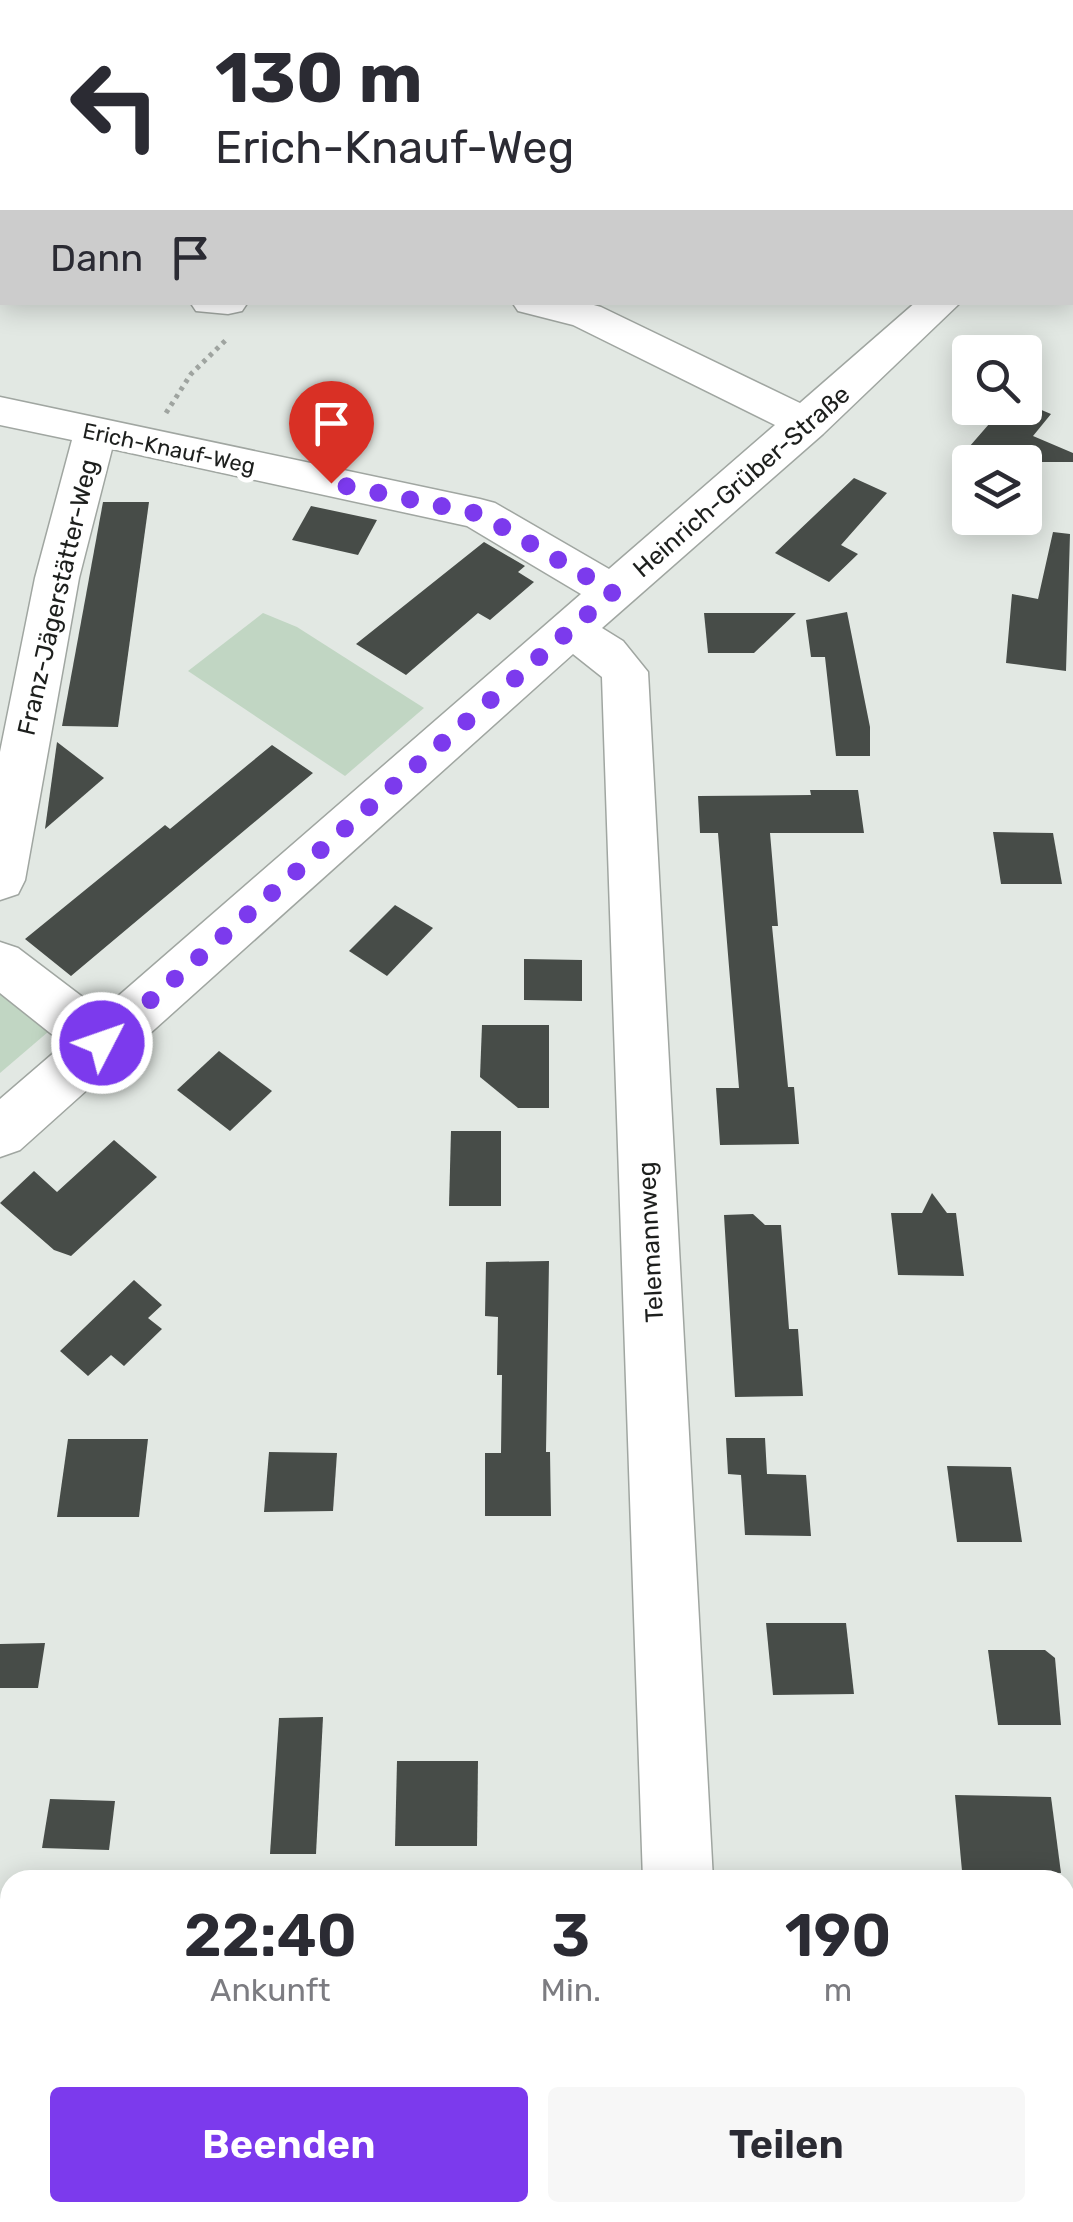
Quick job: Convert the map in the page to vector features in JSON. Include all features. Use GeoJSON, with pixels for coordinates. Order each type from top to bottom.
{"type":"FeatureCollection","features":[{"type":"Feature","properties":{"kind":"street"},"geometry":{"type":"LineString","coordinates":[[544,305],[587,316],[808,424]]}},
{"type":"Feature","properties":{"kind":"street","name":"Heinrich-Grüber-Straße"},"geometry":{"type":"LineString","coordinates":[[0,1134],[808,424],[924,307]]}},
{"type":"Feature","properties":{"kind":"street","name":"Erich-Knauf-Weg"},"geometry":{"type":"LineString","coordinates":[[0,412],[480,514],[613,592]]}},
{"type":"Feature","properties":{"kind":"street","name":"Franz-Jägerstätter-Weg"},"geometry":{"type":"LineString","coordinates":[[0,880],[57,578],[94,432]]}},
{"type":"Feature","properties":{"kind":"street","name":"Telemannweg"},"geometry":{"type":"LineString","coordinates":[[570,631],[595,645],[624,672],[678,1870]]}},
{"type":"Feature","properties":{"kind":"street"},"geometry":{"type":"LineString","coordinates":[[0,962],[102,1043]]}},
{"type":"Feature","properties":{"kind":"path"},"geometry":{"type":"LineString","coordinates":[[145,443],[191,374],[223,314]]}},
{"type":"Feature","properties":{"kind":"green space"},"geometry":{"type":"Polygon","coordinates":[[[263,613],[297,627],[424,708],[345,776],[188,671],[263,613]]]}},
{"type":"Feature","properties":{"kind":"green space"},"geometry":{"type":"Polygon","coordinates":[[[0,983],[55,1026],[0,1073],[0,983]]]}},
{"type":"Feature","properties":{"kind":"building"},"geometry":{"type":"Polygon","coordinates":[[[1042,410],[1051,414],[1042,425],[1042,410]]]}},
{"type":"Feature","properties":{"kind":"building"},"geometry":{"type":"Polygon","coordinates":[[[988,425],[1042,425],[1033,436],[1073,453],[1073,462],[1042,462],[1042,445],[971,445],[988,425]]]}},
{"type":"Feature","properties":{"kind":"building"},"geometry":{"type":"Polygon","coordinates":[[[854,478],[887,493],[841,545],[858,554],[829,582],[775,553],[854,478]]]}},
{"type":"Feature","properties":{"kind":"building"},"geometry":{"type":"Polygon","coordinates":[[[103,502],[149,502],[118,727],[62,726],[103,502]]]}},
{"type":"Feature","properties":{"kind":"building"},"geometry":{"type":"Polygon","coordinates":[[[311,506],[377,520],[358,555],[292,540],[311,506]]]}},
{"type":"Feature","properties":{"kind":"building"},"geometry":{"type":"Polygon","coordinates":[[[1053,532],[1070,534],[1066,671],[1006,663],[1012,594],[1038,599],[1053,532]]]}},
{"type":"Feature","properties":{"kind":"building"},"geometry":{"type":"Polygon","coordinates":[[[484,542],[525,566],[518,572],[534,582],[490,620],[478,613],[406,675],[356,644],[484,542]]]}},
{"type":"Feature","properties":{"kind":"building"},"geometry":{"type":"Polygon","coordinates":[[[847,612],[870,727],[870,756],[836,756],[825,657],[811,657],[806,620],[847,612]]]}},
{"type":"Feature","properties":{"kind":"building"},"geometry":{"type":"Polygon","coordinates":[[[704,613],[796,613],[754,653],[708,653],[704,613]]]}},
{"type":"Feature","properties":{"kind":"building"},"geometry":{"type":"Polygon","coordinates":[[[57,742],[104,778],[45,829],[57,742]]]}},
{"type":"Feature","properties":{"kind":"building"},"geometry":{"type":"Polygon","coordinates":[[[272,745],[313,773],[71,976],[25,939],[165,825],[170,829],[272,745]]]}},
{"type":"Feature","properties":{"kind":"building"},"geometry":{"type":"Polygon","coordinates":[[[810,790],[858,790],[864,833],[770,833],[778,926],[772,926],[788,1087],[794,1087],[799,1144],[720,1145],[716,1088],[739,1088],[718,833],[700,833],[698,796],[811,795],[810,790]]]}},
{"type":"Feature","properties":{"kind":"building"},"geometry":{"type":"Polygon","coordinates":[[[993,832],[1053,833],[1062,884],[1001,884],[993,832]]]}},
{"type":"Feature","properties":{"kind":"building"},"geometry":{"type":"Polygon","coordinates":[[[395,905],[433,928],[387,976],[349,951],[395,905]]]}},
{"type":"Feature","properties":{"kind":"building"},"geometry":{"type":"Polygon","coordinates":[[[524,959],[582,960],[582,1001],[524,1000],[524,959]]]}},
{"type":"Feature","properties":{"kind":"building"},"geometry":{"type":"Polygon","coordinates":[[[482,1025],[549,1025],[549,1108],[518,1108],[480,1077],[482,1025]]]}},
{"type":"Feature","properties":{"kind":"building"},"geometry":{"type":"Polygon","coordinates":[[[219,1051],[272,1091],[230,1131],[177,1090],[219,1051]]]}},
{"type":"Feature","properties":{"kind":"building"},"geometry":{"type":"Polygon","coordinates":[[[451,1131],[501,1131],[501,1206],[449,1206],[451,1131]]]}},
{"type":"Feature","properties":{"kind":"building"},"geometry":{"type":"Polygon","coordinates":[[[114,1140],[157,1177],[71,1256],[54,1250],[0,1203],[34,1171],[57,1192],[114,1140]]]}},
{"type":"Feature","properties":{"kind":"building"},"geometry":{"type":"Polygon","coordinates":[[[932,1193],[947,1213],[956,1213],[964,1276],[898,1275],[891,1213],[922,1213],[932,1193]]]}},
{"type":"Feature","properties":{"kind":"building"},"geometry":{"type":"Polygon","coordinates":[[[753,1214],[765,1225],[781,1225],[789,1329],[798,1329],[803,1396],[735,1397],[724,1215],[753,1214]]]}},
{"type":"Feature","properties":{"kind":"building"},"geometry":{"type":"Polygon","coordinates":[[[549,1261],[546,1452],[550,1452],[551,1516],[485,1516],[485,1453],[501,1453],[502,1375],[497,1375],[498,1317],[485,1316],[486,1262],[549,1261]]]}},
{"type":"Feature","properties":{"kind":"building"},"geometry":{"type":"Polygon","coordinates":[[[134,1280],[162,1305],[148,1318],[162,1329],[124,1366],[111,1355],[88,1376],[60,1351],[134,1280]]]}},
{"type":"Feature","properties":{"kind":"building"},"geometry":{"type":"Polygon","coordinates":[[[726,1438],[765,1438],[767,1474],[806,1475],[811,1536],[745,1535],[741,1475],[728,1474],[726,1438]]]}},
{"type":"Feature","properties":{"kind":"building"},"geometry":{"type":"Polygon","coordinates":[[[68,1439],[148,1439],[139,1517],[57,1517],[68,1439]]]}},
{"type":"Feature","properties":{"kind":"building"},"geometry":{"type":"Polygon","coordinates":[[[269,1452],[337,1453],[333,1511],[264,1512],[269,1452]]]}},
{"type":"Feature","properties":{"kind":"building"},"geometry":{"type":"Polygon","coordinates":[[[947,1466],[1011,1467],[1022,1542],[957,1542],[947,1466]]]}},
{"type":"Feature","properties":{"kind":"building"},"geometry":{"type":"Polygon","coordinates":[[[766,1623],[846,1623],[854,1694],[773,1695],[766,1623]]]}},
{"type":"Feature","properties":{"kind":"building"},"geometry":{"type":"Polygon","coordinates":[[[45,1643],[38,1688],[0,1688],[0,1644],[45,1643]]]}},
{"type":"Feature","properties":{"kind":"building"},"geometry":{"type":"Polygon","coordinates":[[[988,1650],[1045,1650],[1055,1658],[1061,1725],[998,1725],[988,1650]]]}},
{"type":"Feature","properties":{"kind":"building"},"geometry":{"type":"Polygon","coordinates":[[[323,1717],[316,1854],[270,1854],[279,1718],[323,1717]]]}},
{"type":"Feature","properties":{"kind":"building"},"geometry":{"type":"Polygon","coordinates":[[[397,1761],[478,1761],[477,1846],[395,1846],[397,1761]]]}},
{"type":"Feature","properties":{"kind":"building"},"geometry":{"type":"Polygon","coordinates":[[[955,1795],[1051,1797],[1061,1870],[962,1870],[955,1795]]]}},
{"type":"Feature","properties":{"kind":"building"},"geometry":{"type":"Polygon","coordinates":[[[50,1799],[115,1801],[109,1850],[42,1848],[50,1799]]]}},
{"type":"Feature","properties":{"kind":"route"},"geometry":{"type":"LineString","coordinates":[[102,1043],[613,592],[480,514],[331,483]]}}]}
